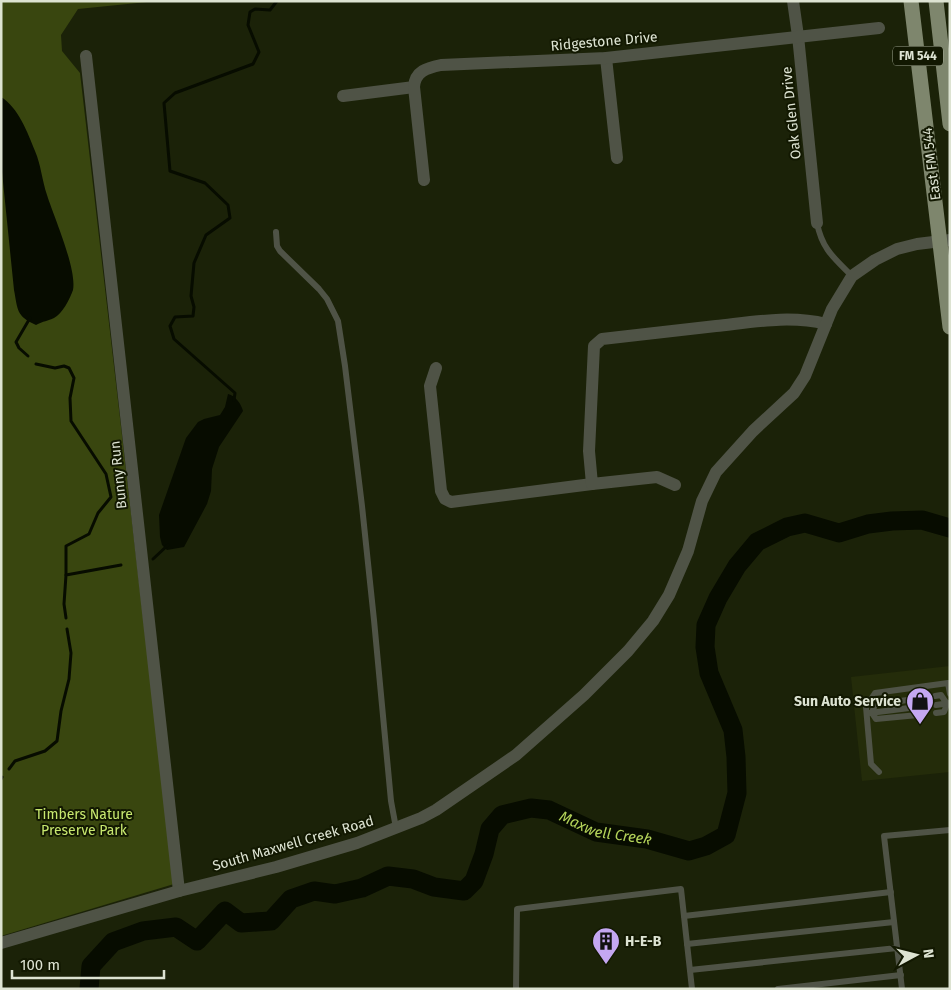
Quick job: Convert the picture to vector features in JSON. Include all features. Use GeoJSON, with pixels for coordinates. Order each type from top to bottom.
{"type":"FeatureCollection","features":[{"type":"Feature","properties":{"kind":"main road","name":"East FM 544"},"geometry":{"type":"LineString","coordinates":[[911,1],[945,240],[950,327]]}},
{"type":"Feature","properties":{"kind":"main road","name":"East FM 544"},"geometry":{"type":"LineString","coordinates":[[936,1],[945,34],[950,124]]}},
{"type":"Feature","properties":{"kind":"street","name":"Oak Glen Drive"},"geometry":{"type":"LineString","coordinates":[[793,1],[817,223]]}},
{"type":"Feature","properties":{"kind":"street","name":"Ridgestone Drive"},"geometry":{"type":"LineString","coordinates":[[414,87],[414,80],[420,72],[425,68],[441,65],[606,58],[879,28]]}},
{"type":"Feature","properties":{"kind":"street","name":"Bunny Run"},"geometry":{"type":"LineString","coordinates":[[86,56],[179,891]]}},
{"type":"Feature","properties":{"kind":"street"},"geometry":{"type":"LineString","coordinates":[[606,58],[617,158]]}},
{"type":"Feature","properties":{"kind":"street"},"geometry":{"type":"LineString","coordinates":[[343,96],[414,87],[424,180]]}},
{"type":"Feature","properties":{"kind":"street","name":"South Maxwell Creek Road"},"geometry":{"type":"LineString","coordinates":[[1,943],[179,891],[276,867],[357,843],[436,810],[516,755],[584,695],[628,651],[653,621],[669,595],[688,551],[702,501],[716,472],[753,432],[794,393],[805,376],[842,290],[852,276],[897,248],[945,240]]}},
{"type":"Feature","properties":{"kind":"street"},"geometry":{"type":"LineString","coordinates":[[592,484],[589,451],[594,346],[602,339],[760,321],[807,319],[826,324]]}},
{"type":"Feature","properties":{"kind":"street"},"geometry":{"type":"LineString","coordinates":[[436,368],[430,386],[441,491],[445,499],[451,502],[657,477],[675,485]]}},
{"type":"Feature","properties":{"kind":"lane"},"geometry":{"type":"LineString","coordinates":[[817,223],[820,237],[827,251],[852,276]]}},
{"type":"Feature","properties":{"kind":"lane"},"geometry":{"type":"LineString","coordinates":[[276,232],[277,246],[280,251],[319,289],[327,299],[338,321],[362,506],[391,801],[396,828]]}},
{"type":"Feature","properties":{"kind":"lane"},"geometry":{"type":"LineString","coordinates":[[879,772],[871,764],[869,713],[866,706],[875,693],[948,683],[950,694]]}},
{"type":"Feature","properties":{"kind":"lane"},"geometry":{"type":"LineString","coordinates":[[935,696],[941,695],[948,704]]}},
{"type":"Feature","properties":{"kind":"lane"},"geometry":{"type":"LineString","coordinates":[[869,713],[875,704],[916,699]]}},
{"type":"Feature","properties":{"kind":"lane"},"geometry":{"type":"LineString","coordinates":[[936,705],[948,704]]}},
{"type":"Feature","properties":{"kind":"lane"},"geometry":{"type":"LineString","coordinates":[[936,713],[944,712],[948,704]]}},
{"type":"Feature","properties":{"kind":"lane"},"geometry":{"type":"LineString","coordinates":[[869,713],[918,711]]}},
{"type":"Feature","properties":{"kind":"lane"},"geometry":{"type":"LineString","coordinates":[[902,989],[884,836],[950,830]]}},
{"type":"Feature","properties":{"kind":"lane"},"geometry":{"type":"LineString","coordinates":[[516,989],[517,909],[681,889],[692,989]]}},
{"type":"Feature","properties":{"kind":"lane"},"geometry":{"type":"LineString","coordinates":[[684,916],[891,892]]}},
{"type":"Feature","properties":{"kind":"lane"},"geometry":{"type":"LineString","coordinates":[[687,944],[894,922]]}},
{"type":"Feature","properties":{"kind":"lane"},"geometry":{"type":"LineString","coordinates":[[690,970],[897,948]]}},
{"type":"Feature","properties":{"kind":"lane"},"geometry":{"type":"LineString","coordinates":[[778,989],[901,975]]}},
{"type":"Feature","properties":{"kind":"shaded area"},"geometry":{"type":"Polygon","coordinates":[[[1,97],[12,107],[26,129],[39,162],[47,195],[72,269],[73,290],[65,306],[54,318],[36,325],[25,319],[19,312],[14,290],[1,162],[1,97]]]}},
{"type":"Feature","properties":{"kind":"shaded area"},"geometry":{"type":"Polygon","coordinates":[[[228,394],[238,401],[243,411],[219,447],[212,469],[211,491],[207,504],[184,547],[167,550],[162,545],[160,537],[159,515],[186,438],[198,422],[220,415],[225,407],[228,394]]]}},
{"type":"Feature","properties":{"kind":"shaded area"},"geometry":{"type":"Polygon","coordinates":[[[950,666],[950,772],[862,781],[851,677],[950,666]]]}},
{"type":"Feature","properties":{"kind":"green space","name":"Timbers Nature Preserve Park"},"geometry":{"type":"Polygon","coordinates":[[[1,1],[157,1],[78,9],[61,35],[62,51],[80,73],[174,884],[1,936],[1,1]]]}},
{"type":"Feature","properties":{"kind":"waterway"},"geometry":{"type":"LineString","coordinates":[[234,400],[235,393],[174,339],[170,326],[175,317],[193,316],[194,307],[191,296],[194,263],[206,235],[230,218],[228,205],[205,183],[170,171],[164,103],[175,93],[253,64],[259,52],[248,25],[250,12],[255,9],[270,10],[277,1]]}},
{"type":"Feature","properties":{"kind":"waterway"},"geometry":{"type":"LineString","coordinates":[[28,356],[19,348],[16,342],[30,318]]}},
{"type":"Feature","properties":{"kind":"waterway"},"geometry":{"type":"LineString","coordinates":[[36,364],[55,368],[64,366],[69,368],[74,378],[70,398],[71,421],[106,474],[111,497],[98,513],[89,534],[66,546],[66,575]]}},
{"type":"Feature","properties":{"kind":"waterway","name":"Maxwell Creek"},"geometry":{"type":"LineString","coordinates":[[89,989],[91,966],[113,942],[143,931],[176,927],[197,941],[225,911],[241,923],[271,921],[291,899],[314,891],[335,894],[362,888],[388,876],[413,879],[434,887],[464,891],[474,881],[484,854],[490,829],[502,815],[531,808],[549,810],[596,832],[647,839],[689,851],[706,846],[726,835],[737,793],[733,730],[709,673],[705,647],[706,625],[718,598],[737,566],[757,542],[787,527],[805,523],[839,533],[868,524],[892,521],[922,520],[950,528]]}},
{"type":"Feature","properties":{"kind":"waterway"},"geometry":{"type":"LineString","coordinates":[[153,559],[168,545]]}},
{"type":"Feature","properties":{"kind":"waterway"},"geometry":{"type":"LineString","coordinates":[[66,618],[64,604],[66,575],[121,565]]}},
{"type":"Feature","properties":{"kind":"waterway"},"geometry":{"type":"LineString","coordinates":[[9,769],[15,761],[45,751],[57,741],[61,711],[69,679],[71,653],[67,629]]}},
{"type":"Feature","properties":{"kind":"place","name":"Sun Auto Service"},"geometry":{"type":"Point","coordinates":[920,725]}},
{"type":"Feature","properties":{"kind":"place","name":"H-E-B"},"geometry":{"type":"Point","coordinates":[606,965]}}]}
